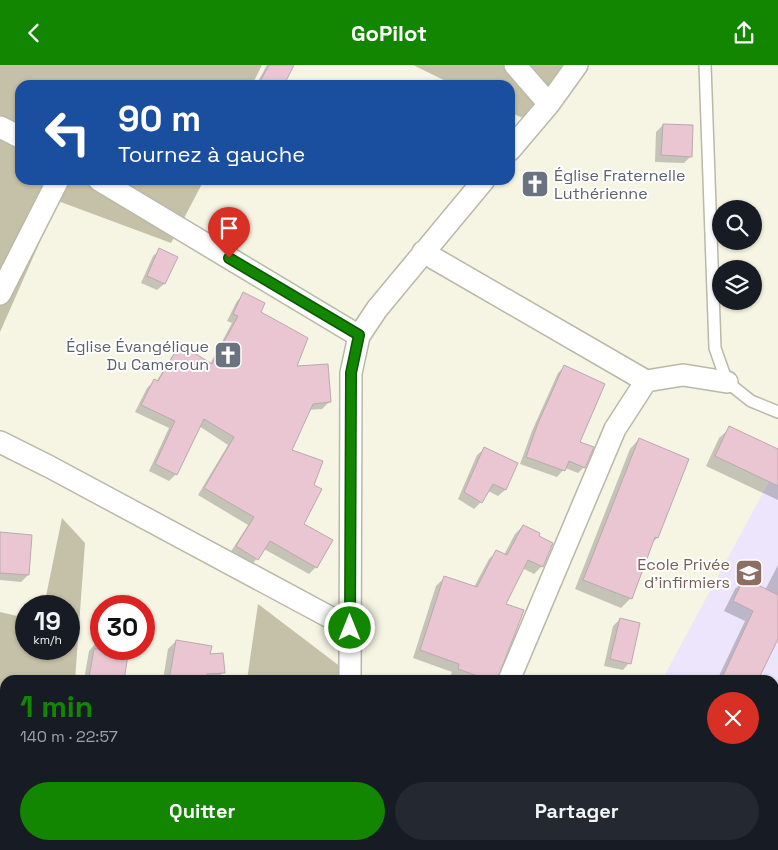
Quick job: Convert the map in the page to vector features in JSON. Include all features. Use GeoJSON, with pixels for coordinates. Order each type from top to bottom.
{"type":"FeatureCollection","features":[{"type":"Feature","properties":{"kind":"street"},"geometry":{"type":"LineString","coordinates":[[515,65],[549,103]]}},
{"type":"Feature","properties":{"kind":"street"},"geometry":{"type":"LineString","coordinates":[[515,144],[577,65]]}},
{"type":"Feature","properties":{"kind":"street"},"geometry":{"type":"LineString","coordinates":[[0,127],[15,134]]}},
{"type":"Feature","properties":{"kind":"street"},"geometry":{"type":"LineString","coordinates":[[0,294],[55,185]]}},
{"type":"Feature","properties":{"kind":"street"},"geometry":{"type":"LineString","coordinates":[[107,185],[359,335]]}},
{"type":"Feature","properties":{"kind":"street"},"geometry":{"type":"LineString","coordinates":[[350,675],[351,373],[359,335],[377,309],[480,185]]}},
{"type":"Feature","properties":{"kind":"street"},"geometry":{"type":"LineString","coordinates":[[423,252],[646,381],[682,375],[727,382]]}},
{"type":"Feature","properties":{"kind":"street"},"geometry":{"type":"LineString","coordinates":[[511,675],[615,429],[646,381]]}},
{"type":"Feature","properties":{"kind":"street"},"geometry":{"type":"LineString","coordinates":[[0,442],[350,628]]}},
{"type":"Feature","properties":{"kind":"lane"},"geometry":{"type":"LineString","coordinates":[[705,65],[714,348],[727,382],[751,401],[778,412]]}},
{"type":"Feature","properties":{"kind":"shaded area"},"geometry":{"type":"Polygon","coordinates":[[[0,65],[262,65],[254,80],[15,80],[15,185],[201,185],[171,243],[58,201],[0,332],[0,65]]]}},
{"type":"Feature","properties":{"kind":"shaded area"},"geometry":{"type":"Polygon","coordinates":[[[413,65],[570,65],[533,123],[515,114],[515,80],[444,80],[413,65]]]}},
{"type":"Feature","properties":{"kind":"shaded area","name":"Ecole Privée d'infirmiers"},"geometry":{"type":"Polygon","coordinates":[[[778,465],[778,675],[665,675],[778,465]]]}},
{"type":"Feature","properties":{"kind":"shaded area"},"geometry":{"type":"Polygon","coordinates":[[[62,518],[85,543],[80,612],[80,595],[46,595],[62,518]]]}},
{"type":"Feature","properties":{"kind":"shaded area"},"geometry":{"type":"Polygon","coordinates":[[[258,604],[351,675],[248,675],[258,604]]]}},
{"type":"Feature","properties":{"kind":"shaded area"},"geometry":{"type":"Polygon","coordinates":[[[0,612],[15,615],[15,660],[76,660],[75,675],[0,675],[0,612]]]}},
{"type":"Feature","properties":{"kind":"building"},"geometry":{"type":"Polygon","coordinates":[[[269,65],[294,65],[286,80],[261,80],[269,65]]]}},
{"type":"Feature","properties":{"kind":"building"},"geometry":{"type":"Polygon","coordinates":[[[663,124],[693,125],[692,157],[661,155],[663,124]]]}},
{"type":"Feature","properties":{"kind":"building"},"geometry":{"type":"Polygon","coordinates":[[[159,248],[178,257],[165,284],[147,276],[159,248]]]}},
{"type":"Feature","properties":{"kind":"building"},"geometry":{"type":"Polygon","coordinates":[[[243,292],[265,303],[261,312],[308,338],[297,366],[328,364],[331,402],[313,404],[292,450],[323,461],[314,485],[322,489],[304,524],[333,540],[317,568],[270,541],[258,560],[236,546],[254,517],[204,488],[234,437],[204,419],[177,475],[155,464],[175,421],[141,405],[154,379],[158,381],[180,344],[212,364],[238,316],[233,314],[243,292]]]}},
{"type":"Feature","properties":{"kind":"building"},"geometry":{"type":"Polygon","coordinates":[[[564,365],[605,384],[580,442],[594,447],[585,468],[569,461],[565,471],[526,457],[538,423],[564,365]]]}},
{"type":"Feature","properties":{"kind":"building"},"geometry":{"type":"Polygon","coordinates":[[[729,426],[778,449],[778,486],[715,456],[729,426]]]}},
{"type":"Feature","properties":{"kind":"building"},"geometry":{"type":"Polygon","coordinates":[[[639,438],[689,459],[658,538],[655,537],[632,599],[583,580],[639,438]]]}},
{"type":"Feature","properties":{"kind":"building"},"geometry":{"type":"Polygon","coordinates":[[[484,447],[518,463],[506,490],[493,484],[482,503],[464,492],[484,447]]]}},
{"type":"Feature","properties":{"kind":"building"},"geometry":{"type":"Polygon","coordinates":[[[523,525],[540,533],[539,536],[553,543],[543,567],[528,560],[506,604],[524,610],[499,675],[475,675],[458,669],[459,664],[420,650],[444,576],[477,587],[496,550],[507,555],[523,525]]]}},
{"type":"Feature","properties":{"kind":"building"},"geometry":{"type":"Polygon","coordinates":[[[0,532],[32,535],[29,575],[0,573],[0,532]]]}},
{"type":"Feature","properties":{"kind":"building"},"geometry":{"type":"Polygon","coordinates":[[[744,578],[778,595],[778,639],[760,675],[723,675],[753,611],[733,601],[744,578]]]}},
{"type":"Feature","properties":{"kind":"building"},"geometry":{"type":"Polygon","coordinates":[[[620,618],[640,623],[631,664],[610,659],[620,618]]]}},
{"type":"Feature","properties":{"kind":"building"},"geometry":{"type":"Polygon","coordinates":[[[176,640],[212,646],[210,654],[223,653],[225,673],[170,675],[176,640]]]}},
{"type":"Feature","properties":{"kind":"building"},"geometry":{"type":"Polygon","coordinates":[[[92,660],[127,660],[125,675],[89,675],[92,660]]]}},
{"type":"Feature","properties":{"kind":"place","name":"Église Fraternelle Luthérienne"},"geometry":{"type":"Point","coordinates":[535,184]}},
{"type":"Feature","properties":{"kind":"place","name":"Église Évangélique Du Cameroun"},"geometry":{"type":"Point","coordinates":[228,355]}},
{"type":"Feature","properties":{"kind":"place","name":"Ecole Privée d'infirmiers"},"geometry":{"type":"Point","coordinates":[749,573]}},
{"type":"Feature","properties":{"kind":"route"},"geometry":{"type":"LineString","coordinates":[[229,258],[359,335],[351,373],[350,628]]}}]}
